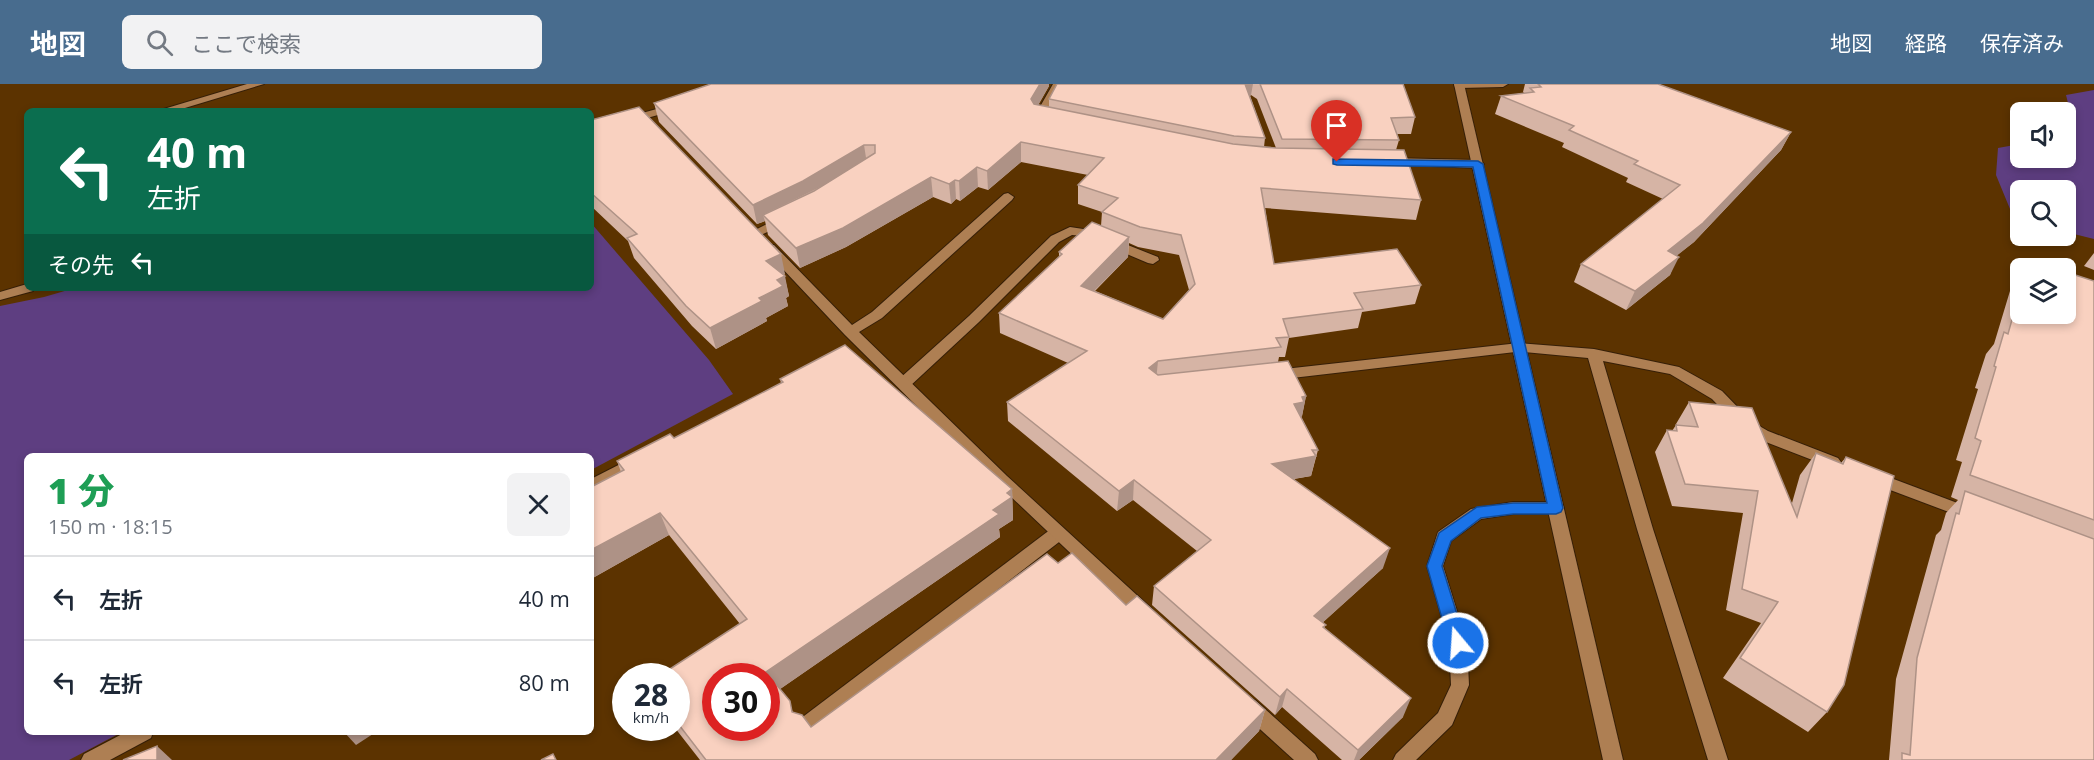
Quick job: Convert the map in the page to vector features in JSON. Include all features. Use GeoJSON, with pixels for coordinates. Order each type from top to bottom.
{"type":"FeatureCollection","features":[{"type":"Feature","properties":{"kind":"street"},"geometry":{"type":"LineString","coordinates":[[172,108],[234,87],[259,84]]}},
{"type":"Feature","properties":{"kind":"street"},"geometry":{"type":"LineString","coordinates":[[1058,84],[1040,119],[1062,124]]}},
{"type":"Feature","properties":{"kind":"street"},"geometry":{"type":"LineString","coordinates":[[1503,84],[1459,84],[1613,760]]}},
{"type":"Feature","properties":{"kind":"street"},"geometry":{"type":"LineString","coordinates":[[594,130],[689,103]]}},
{"type":"Feature","properties":{"kind":"street"},"geometry":{"type":"LineString","coordinates":[[644,116],[660,133]]}},
{"type":"Feature","properties":{"kind":"street"},"geometry":{"type":"LineString","coordinates":[[1375,162],[1478,164]]}},
{"type":"Feature","properties":{"kind":"street"},"geometry":{"type":"LineString","coordinates":[[853,341],[877,315],[1008,197]]}},
{"type":"Feature","properties":{"kind":"street"},"geometry":{"type":"LineString","coordinates":[[793,215],[751,229],[853,341],[904,383],[1057,534],[1161,628]]}},
{"type":"Feature","properties":{"kind":"street"},"geometry":{"type":"LineString","coordinates":[[904,383],[975,320],[1055,239],[1070,231],[1086,233],[1153,260]]}},
{"type":"Feature","properties":{"kind":"street"},"geometry":{"type":"LineString","coordinates":[[0,296],[24,289]]}},
{"type":"Feature","properties":{"kind":"street"},"geometry":{"type":"LineString","coordinates":[[1262,377],[1519,348],[1594,354],[1674,370],[1717,394],[1746,425],[1763,435],[1984,519]]}},
{"type":"Feature","properties":{"kind":"street"},"geometry":{"type":"LineString","coordinates":[[1594,354],[1718,760]]}},
{"type":"Feature","properties":{"kind":"street"},"geometry":{"type":"LineString","coordinates":[[594,484],[653,453]]}},
{"type":"Feature","properties":{"kind":"street"},"geometry":{"type":"LineString","coordinates":[[1403,760],[1445,719],[1460,685],[1458,643],[1435,566],[1444,537],[1477,513],[1513,508],[1556,508]]}},
{"type":"Feature","properties":{"kind":"street"},"geometry":{"type":"LineString","coordinates":[[807,725],[1057,534]]}},
{"type":"Feature","properties":{"kind":"street"},"geometry":{"type":"LineString","coordinates":[[1239,698],[1308,760]]}},
{"type":"Feature","properties":{"kind":"street"},"geometry":{"type":"LineString","coordinates":[[91,760],[138,735]]}},
{"type":"Feature","properties":{"kind":"shaded area"},"geometry":{"type":"Polygon","coordinates":[[[2094,90],[2094,239],[2076,234],[2076,180],[2010,180],[2010,209],[1996,175],[1998,148],[2010,146],[2010,168],[2076,168],[2076,102],[2068,102],[2066,95],[2094,90]]]}},
{"type":"Feature","properties":{"kind":"shaded area"},"geometry":{"type":"Polygon","coordinates":[[[594,226],[709,360],[733,394],[594,468],[594,453],[24,453],[24,735],[116,735],[69,760],[0,760],[0,306],[65,291],[594,291],[594,226]]]}},
{"type":"Feature","properties":{"kind":"building"},"geometry":{"type":"Polygon","coordinates":[[[711,84],[1040,84],[1031,99],[1034,104],[1233,144],[1276,148],[1404,150],[1421,200],[1261,188],[1274,264],[1397,249],[1421,285],[1354,293],[1363,309],[1283,319],[1289,337],[1276,338],[1281,347],[1158,361],[1149,368],[1158,375],[1288,361],[1306,396],[1302,397],[1304,402],[1294,404],[1318,450],[1312,450],[1316,456],[1272,464],[1390,548],[1314,616],[1326,625],[1323,627],[1411,698],[1358,750],[1287,689],[1280,697],[1154,586],[1211,540],[1134,480],[1119,491],[1007,402],[1087,351],[999,313],[1062,254],[1059,252],[1092,222],[1129,237],[1081,286],[1163,319],[1195,284],[1181,235],[1140,227],[1102,212],[1118,198],[1078,185],[1104,158],[1021,142],[987,171],[977,167],[959,181],[955,180],[949,184],[931,177],[843,228],[796,248],[763,215],[814,191],[875,153],[875,145],[864,145],[803,181],[753,205],[654,103],[711,84]]]}},
{"type":"Feature","properties":{"kind":"building"},"geometry":{"type":"Polygon","coordinates":[[[1057,84],[1245,84],[1265,138],[1234,136],[1049,99],[1057,84]]]}},
{"type":"Feature","properties":{"kind":"building"},"geometry":{"type":"Polygon","coordinates":[[[1260,84],[1403,84],[1415,117],[1391,118],[1399,140],[1282,139],[1260,84]]]}},
{"type":"Feature","properties":{"kind":"building"},"geometry":{"type":"Polygon","coordinates":[[[1538,84],[1658,84],[1791,132],[1703,223],[1668,251],[1679,257],[1635,291],[1581,264],[1680,185],[1634,164],[1638,161],[1569,130],[1574,126],[1501,96],[1534,92],[1530,88],[1541,87],[1538,84]]]}},
{"type":"Feature","properties":{"kind":"building"},"geometry":{"type":"Polygon","coordinates":[[[639,107],[781,254],[766,261],[785,276],[777,280],[783,286],[759,298],[762,301],[710,328],[686,306],[627,238],[637,234],[594,196],[594,119],[639,107]]]}},
{"type":"Feature","properties":{"kind":"building"},"geometry":{"type":"Polygon","coordinates":[[[2076,275],[2094,281],[2094,520],[1970,475],[1981,441],[1975,438],[1996,367],[1994,366],[2004,332],[2008,334],[2011,324],[2076,324],[2076,275]]]}},
{"type":"Feature","properties":{"kind":"building"},"geometry":{"type":"Polygon","coordinates":[[[845,345],[1012,489],[1007,493],[1012,497],[993,510],[999,514],[779,663],[702,663],[702,741],[780,741],[780,689],[790,701],[792,712],[802,715],[811,727],[1047,554],[1058,563],[1072,553],[1126,605],[1137,596],[1265,710],[1216,760],[706,760],[690,739],[690,663],[679,663],[747,619],[660,513],[594,548],[594,485],[624,470],[617,461],[670,434],[674,438],[783,382],[780,379],[845,345]]]}},
{"type":"Feature","properties":{"kind":"building"},"geometry":{"type":"Polygon","coordinates":[[[1689,402],[1752,408],[1797,517],[1816,453],[1843,464],[1846,457],[1894,476],[1844,685],[1827,712],[1740,658],[1778,602],[1742,589],[1758,491],[1685,484],[1667,430],[1677,431],[1676,425],[1698,427],[1689,402]]]}},
{"type":"Feature","properties":{"kind":"building"},"geometry":{"type":"Polygon","coordinates":[[[1965,491],[2094,539],[2094,760],[1902,760],[1902,753],[1910,755],[1917,658],[1956,513],[1959,514],[1965,491]]]}},
{"type":"Feature","properties":{"kind":"building"},"geometry":{"type":"Polygon","coordinates":[[[157,746],[157,760],[123,760],[157,746]]]}},
{"type":"Feature","properties":{"kind":"building"},"geometry":{"type":"Polygon","coordinates":[[[553,754],[556,760],[541,760],[553,754]]]}},
{"type":"Feature","properties":{"kind":"route"},"geometry":{"type":"LineString","coordinates":[[1337,162],[1478,164],[1556,508],[1513,508],[1477,513],[1444,537],[1435,566],[1458,643]]}}]}
